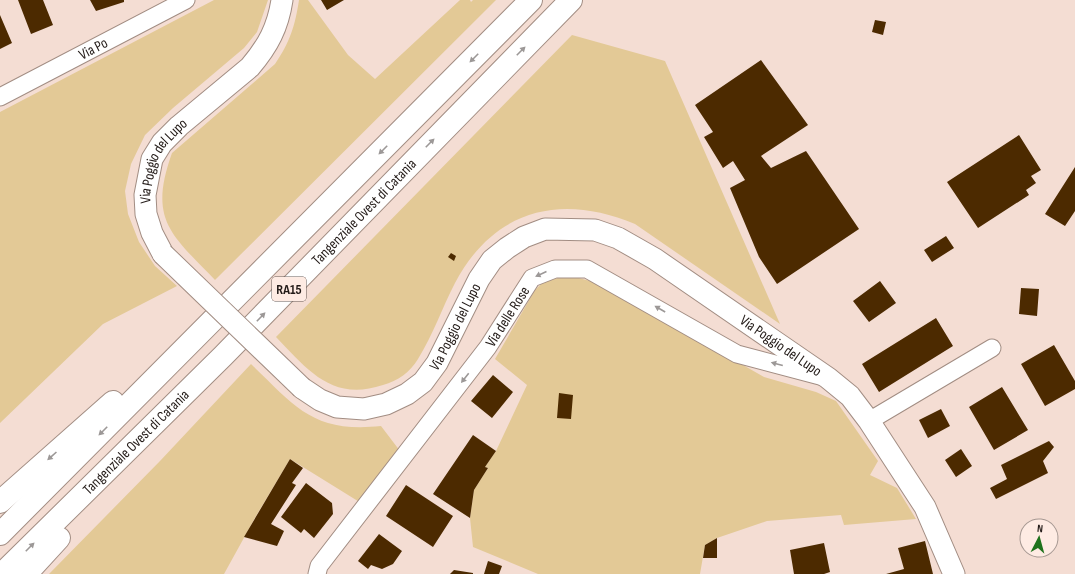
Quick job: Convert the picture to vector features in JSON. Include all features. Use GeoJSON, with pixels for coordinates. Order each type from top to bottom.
{"type":"FeatureCollection","features":[{"type":"Feature","properties":{"kind":"highway","name":"Tangenziale Ovest di Catania"},"geometry":{"type":"LineString","coordinates":[[0,534],[531,0]]}},
{"type":"Feature","properties":{"kind":"highway","name":"Tangenziale Ovest di Catania"},"geometry":{"type":"LineString","coordinates":[[2,574],[223,356],[571,0]]}},
{"type":"Feature","properties":{"kind":"highway"},"geometry":{"type":"LineString","coordinates":[[0,502],[290,244]]}},
{"type":"Feature","properties":{"kind":"highway"},"geometry":{"type":"LineString","coordinates":[[26,574],[223,356]]}},
{"type":"Feature","properties":{"kind":"street","name":"Via Po"},"geometry":{"type":"LineString","coordinates":[[0,96],[186,0]]}},
{"type":"Feature","properties":{"kind":"street","name":"Via Poggio del Lupo"},"geometry":{"type":"LineString","coordinates":[[282,0],[279,20],[272,38],[260,56],[250,67],[179,126],[162,143],[152,159],[145,195],[146,214],[152,234],[163,254],[302,388],[320,400],[337,407],[364,409],[386,404],[407,394],[423,382],[437,363],[479,279],[492,260],[524,237],[545,229],[595,230],[618,238],[655,259],[828,378],[850,396],[869,421],[925,507],[954,574]]}},
{"type":"Feature","properties":{"kind":"street","name":"Via delle Rose"},"geometry":{"type":"LineString","coordinates":[[317,574],[319,566],[488,347],[532,278],[555,268],[586,269],[737,354],[828,378]]}},
{"type":"Feature","properties":{"kind":"street"},"geometry":{"type":"LineString","coordinates":[[746,356],[759,344],[756,329]]}},
{"type":"Feature","properties":{"kind":"street"},"geometry":{"type":"LineString","coordinates":[[869,421],[992,348]]}},
{"type":"Feature","properties":{"kind":"shaded area"},"geometry":{"type":"Polygon","coordinates":[[[214,0],[268,0],[257,32],[244,48],[173,108],[145,135],[131,164],[125,191],[128,214],[139,242],[155,266],[177,286],[103,324],[0,423],[0,112],[214,0]]]}},
{"type":"Feature","properties":{"kind":"shaded area"},"geometry":{"type":"Polygon","coordinates":[[[299,0],[308,0],[348,55],[375,79],[460,0],[470,0],[471,2],[473,0],[496,0],[215,280],[186,250],[168,224],[163,210],[162,195],[165,176],[172,153],[275,64],[285,48],[291,34],[296,18],[299,0]]]}},
{"type":"Feature","properties":{"kind":"shaded area"},"geometry":{"type":"Polygon","coordinates":[[[572,35],[665,61],[780,324],[635,224],[608,215],[581,210],[556,210],[532,214],[510,224],[489,238],[471,258],[455,283],[428,341],[415,364],[399,378],[383,385],[365,389],[349,389],[335,386],[322,380],[310,371],[276,337],[572,35]]]}},
{"type":"Feature","properties":{"kind":"shaded area"},"geometry":{"type":"Polygon","coordinates":[[[564,276],[579,278],[601,284],[764,377],[816,392],[836,401],[878,461],[870,475],[897,488],[916,519],[844,525],[841,515],[767,521],[717,538],[705,545],[700,574],[538,574],[473,547],[470,518],[474,490],[488,468],[485,467],[496,451],[527,385],[495,359],[535,290],[542,283],[564,276]]]}},
{"type":"Feature","properties":{"kind":"shaded area"},"geometry":{"type":"Polygon","coordinates":[[[251,364],[281,393],[307,414],[322,421],[338,425],[358,427],[381,426],[400,451],[361,503],[290,459],[224,574],[49,574],[160,461],[251,364]]]}},
{"type":"Feature","properties":{"kind":"building"},"geometry":{"type":"Polygon","coordinates":[[[18,0],[43,0],[53,25],[31,34],[18,0]]]}},
{"type":"Feature","properties":{"kind":"building"},"geometry":{"type":"Polygon","coordinates":[[[90,0],[124,0],[124,2],[96,11],[90,0]]]}},
{"type":"Feature","properties":{"kind":"building"},"geometry":{"type":"Polygon","coordinates":[[[321,0],[344,0],[327,10],[321,0]]]}},
{"type":"Feature","properties":{"kind":"building"},"geometry":{"type":"Polygon","coordinates":[[[0,15],[12,43],[0,49],[0,15]]]}},
{"type":"Feature","properties":{"kind":"building"},"geometry":{"type":"Polygon","coordinates":[[[875,20],[886,22],[883,35],[872,32],[875,20]]]}},
{"type":"Feature","properties":{"kind":"building"},"geometry":{"type":"Polygon","coordinates":[[[761,60],[808,125],[761,156],[771,168],[806,151],[859,229],[777,284],[759,257],[730,188],[745,180],[733,161],[723,168],[704,137],[713,132],[695,105],[761,60]]]}},
{"type":"Feature","properties":{"kind":"building"},"geometry":{"type":"Polygon","coordinates":[[[1019,135],[1041,170],[1031,176],[1036,183],[1026,190],[1029,195],[978,228],[947,182],[1019,135]]]}},
{"type":"Feature","properties":{"kind":"building"},"geometry":{"type":"Polygon","coordinates":[[[1075,167],[1075,211],[1065,226],[1045,214],[1075,167]]]}},
{"type":"Feature","properties":{"kind":"building"},"geometry":{"type":"Polygon","coordinates":[[[946,236],[954,248],[932,262],[924,250],[946,236]]]}},
{"type":"Feature","properties":{"kind":"building"},"geometry":{"type":"Polygon","coordinates":[[[451,253],[456,256],[454,261],[448,257],[451,253]]]}},
{"type":"Feature","properties":{"kind":"building"},"geometry":{"type":"Polygon","coordinates":[[[880,281],[896,303],[869,322],[853,301],[880,281]]]}},
{"type":"Feature","properties":{"kind":"building"},"geometry":{"type":"Polygon","coordinates":[[[1021,288],[1039,289],[1037,316],[1019,314],[1021,288]]]}},
{"type":"Feature","properties":{"kind":"building"},"geometry":{"type":"Polygon","coordinates":[[[936,318],[953,346],[879,392],[862,364],[936,318]]]}},
{"type":"Feature","properties":{"kind":"building"},"geometry":{"type":"Polygon","coordinates":[[[1054,345],[1075,381],[1075,389],[1045,406],[1021,364],[1054,345]]]}},
{"type":"Feature","properties":{"kind":"building"},"geometry":{"type":"Polygon","coordinates":[[[493,375],[513,392],[492,418],[471,401],[493,375]]]}},
{"type":"Feature","properties":{"kind":"building"},"geometry":{"type":"Polygon","coordinates":[[[1002,387],[1028,430],[994,450],[969,407],[1002,387]]]}},
{"type":"Feature","properties":{"kind":"building"},"geometry":{"type":"Polygon","coordinates":[[[559,393],[573,395],[571,419],[557,418],[559,393]]]}},
{"type":"Feature","properties":{"kind":"building"},"geometry":{"type":"Polygon","coordinates":[[[941,409],[950,426],[928,438],[919,420],[941,409]]]}},
{"type":"Feature","properties":{"kind":"building"},"geometry":{"type":"Polygon","coordinates":[[[473,435],[496,451],[485,467],[488,468],[474,490],[470,518],[433,494],[473,435]]]}},
{"type":"Feature","properties":{"kind":"building"},"geometry":{"type":"Polygon","coordinates":[[[1049,441],[1054,447],[1043,461],[1048,473],[996,499],[990,488],[1007,479],[1001,465],[1049,441]]]}},
{"type":"Feature","properties":{"kind":"building"},"geometry":{"type":"Polygon","coordinates":[[[961,449],[972,466],[956,477],[945,460],[961,449]]]}},
{"type":"Feature","properties":{"kind":"building"},"geometry":{"type":"Polygon","coordinates":[[[290,459],[303,468],[292,483],[296,485],[271,524],[284,531],[277,546],[244,537],[290,459]]]}},
{"type":"Feature","properties":{"kind":"building"},"geometry":{"type":"Polygon","coordinates":[[[306,483],[332,503],[333,514],[314,538],[304,529],[301,533],[281,517],[306,483]]]}},
{"type":"Feature","properties":{"kind":"building"},"geometry":{"type":"Polygon","coordinates":[[[406,485],[453,516],[433,547],[386,516],[406,485]]]}},
{"type":"Feature","properties":{"kind":"building"},"geometry":{"type":"Polygon","coordinates":[[[379,534],[402,551],[393,564],[382,569],[371,565],[368,569],[358,561],[379,534]]]}},
{"type":"Feature","properties":{"kind":"building"},"geometry":{"type":"Polygon","coordinates":[[[717,538],[717,558],[703,558],[705,545],[717,538]]]}},
{"type":"Feature","properties":{"kind":"building"},"geometry":{"type":"Polygon","coordinates":[[[925,541],[933,574],[886,574],[904,569],[898,548],[925,541]]]}},
{"type":"Feature","properties":{"kind":"building"},"geometry":{"type":"Polygon","coordinates":[[[824,543],[830,572],[824,574],[794,574],[790,550],[824,543]]]}},
{"type":"Feature","properties":{"kind":"building"},"geometry":{"type":"Polygon","coordinates":[[[488,561],[502,566],[499,574],[484,574],[488,561]]]}},
{"type":"Feature","properties":{"kind":"building"},"geometry":{"type":"Polygon","coordinates":[[[454,570],[473,573],[473,574],[450,574],[454,570]]]}}]}
